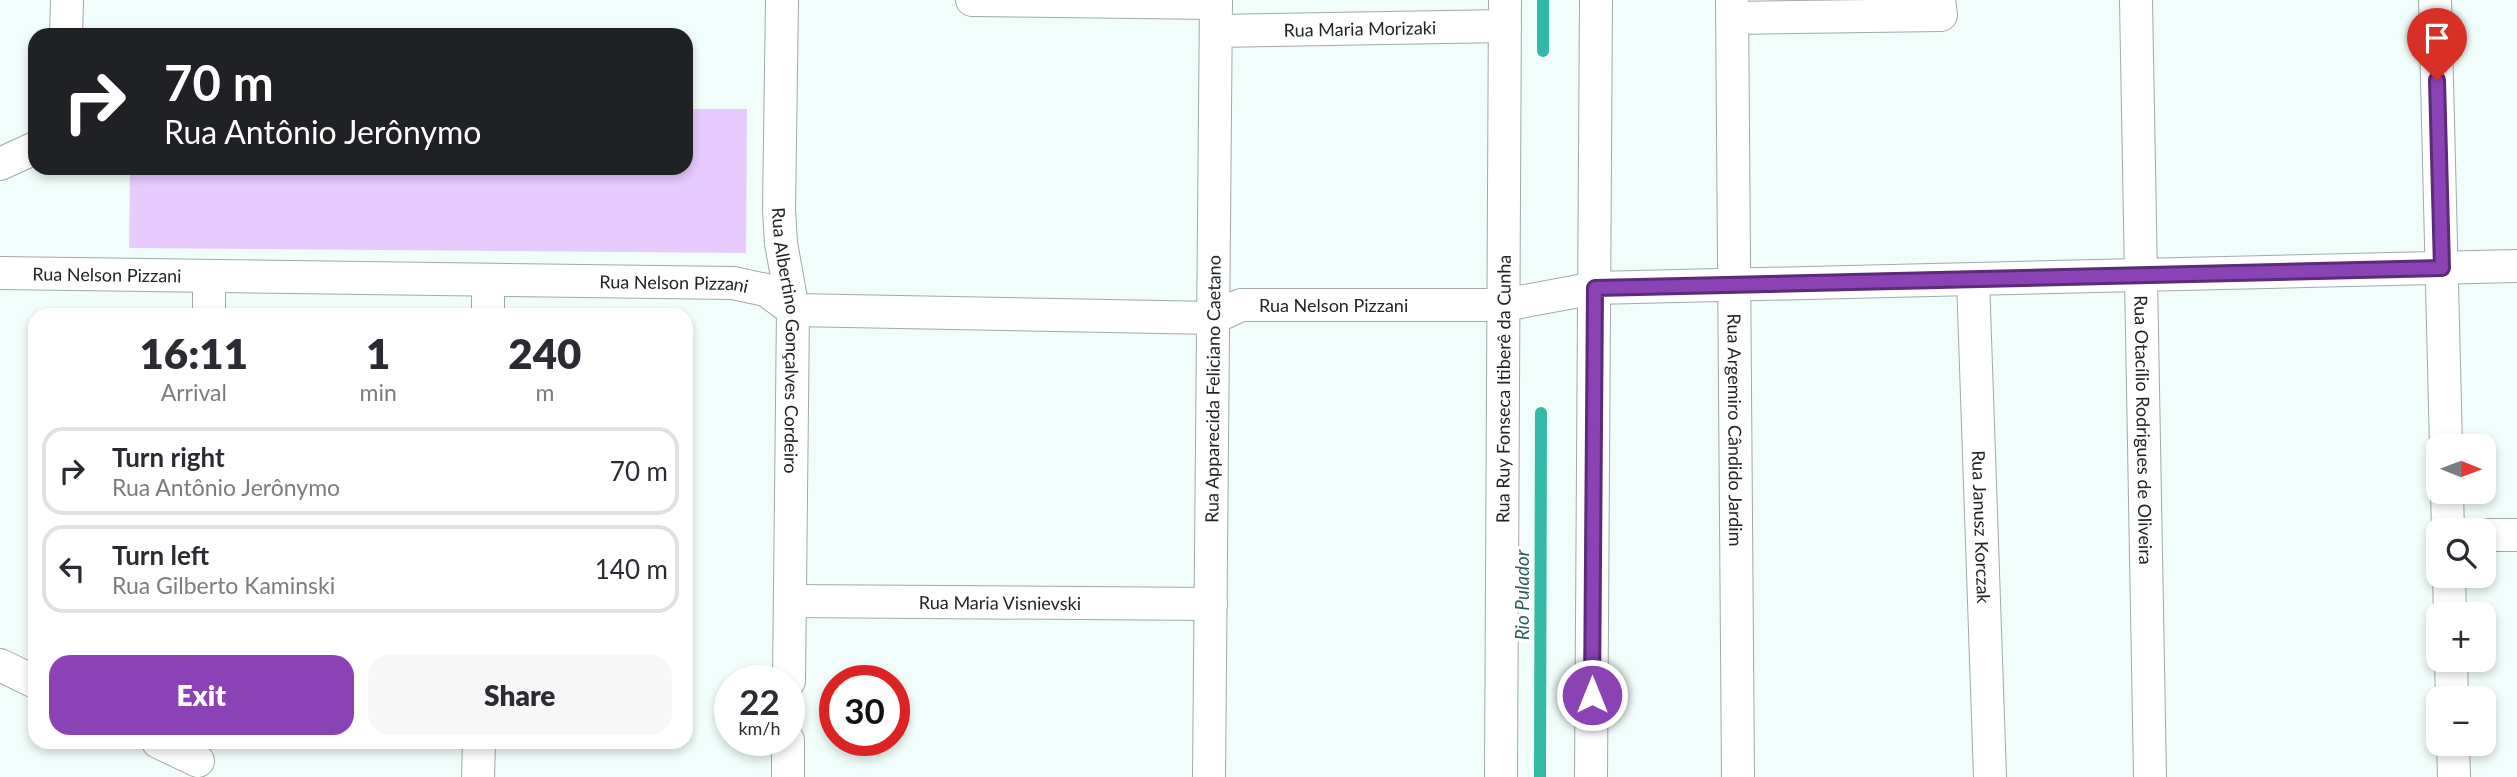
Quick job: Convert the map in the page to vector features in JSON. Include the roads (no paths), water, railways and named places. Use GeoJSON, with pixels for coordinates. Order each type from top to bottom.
{"type":"FeatureCollection","features":[{"type":"Feature","properties":{"kind":"street"},"geometry":{"type":"LineString","coordinates":[[66,28],[67,0]]}},
{"type":"Feature","properties":{"kind":"street","name":"Rua Albertino Gonçalves Cordeiro"},"geometry":{"type":"LineString","coordinates":[[782,0],[779,210],[793,310],[789,665]]}},
{"type":"Feature","properties":{"kind":"street","name":"Rua Maria Morizaki"},"geometry":{"type":"LineString","coordinates":[[972,0],[1216,12],[1505,13]]}},
{"type":"Feature","properties":{"kind":"street"},"geometry":{"type":"LineString","coordinates":[[1591,777],[1596,0]]}},
{"type":"Feature","properties":{"kind":"street"},"geometry":{"type":"LineString","coordinates":[[1732,9],[1941,15],[1939,0]]}},
{"type":"Feature","properties":{"kind":"street","name":"Rua Otacílio Rodrigues de Oliveira"},"geometry":{"type":"LineString","coordinates":[[2136,0],[2150,777]]}},
{"type":"Feature","properties":{"kind":"street"},"geometry":{"type":"LineString","coordinates":[[2435,0],[2446,434]]}},
{"type":"Feature","properties":{"kind":"street","name":"Rua Argemiro Cândido Jardim"},"geometry":{"type":"LineString","coordinates":[[1732,9],[1738,777]]}},
{"type":"Feature","properties":{"kind":"street","name":"Rua Apparecida Feliciano Caetano"},"geometry":{"type":"LineString","coordinates":[[1209,777],[1216,12]]}},
{"type":"Feature","properties":{"kind":"street","name":"Rua Ruy Fonseca Itiberê da Cunha"},"geometry":{"type":"LineString","coordinates":[[1501,777],[1505,13]]}},
{"type":"Feature","properties":{"kind":"street"},"geometry":{"type":"LineString","coordinates":[[0,164],[28,151]]}},
{"type":"Feature","properties":{"kind":"street","name":"Rua Nelson Pizzani"},"geometry":{"type":"LineString","coordinates":[[0,274],[733,284],[766,290],[793,310],[1213,318],[1241,305],[1504,305],[1595,288],[2517,266]]}},
{"type":"Feature","properties":{"kind":"street"},"geometry":{"type":"LineString","coordinates":[[209,277],[209,308]]}},
{"type":"Feature","properties":{"kind":"street","name":"Rua Janusz Korczak"},"geometry":{"type":"LineString","coordinates":[[1973,279],[1990,777]]}},
{"type":"Feature","properties":{"kind":"street"},"geometry":{"type":"LineString","coordinates":[[488,280],[488,308]]}},
{"type":"Feature","properties":{"kind":"street"},"geometry":{"type":"LineString","coordinates":[[2496,535],[2517,535]]}},
{"type":"Feature","properties":{"kind":"street","name":"Rua Maria Visnievski"},"geometry":{"type":"LineString","coordinates":[[790,601],[1211,604]]}},
{"type":"Feature","properties":{"kind":"street"},"geometry":{"type":"LineString","coordinates":[[0,665],[28,679]]}},
{"type":"Feature","properties":{"kind":"street"},"geometry":{"type":"LineString","coordinates":[[174,749],[198,760]]}},
{"type":"Feature","properties":{"kind":"street"},"geometry":{"type":"LineString","coordinates":[[478,777],[479,749]]}},
{"type":"Feature","properties":{"kind":"street"},"geometry":{"type":"LineString","coordinates":[[788,756],[788,777]]}},
{"type":"Feature","properties":{"kind":"street"},"geometry":{"type":"LineString","coordinates":[[2453,756],[2454,777]]}},
{"type":"Feature","properties":{"kind":"waterway","name":"Rio Pulador"},"geometry":{"type":"LineString","coordinates":[[1543,0],[1543,51]]}},
{"type":"Feature","properties":{"kind":"waterway","name":"Rio Pulador"},"geometry":{"type":"LineString","coordinates":[[1540,777],[1541,413]]}}]}
